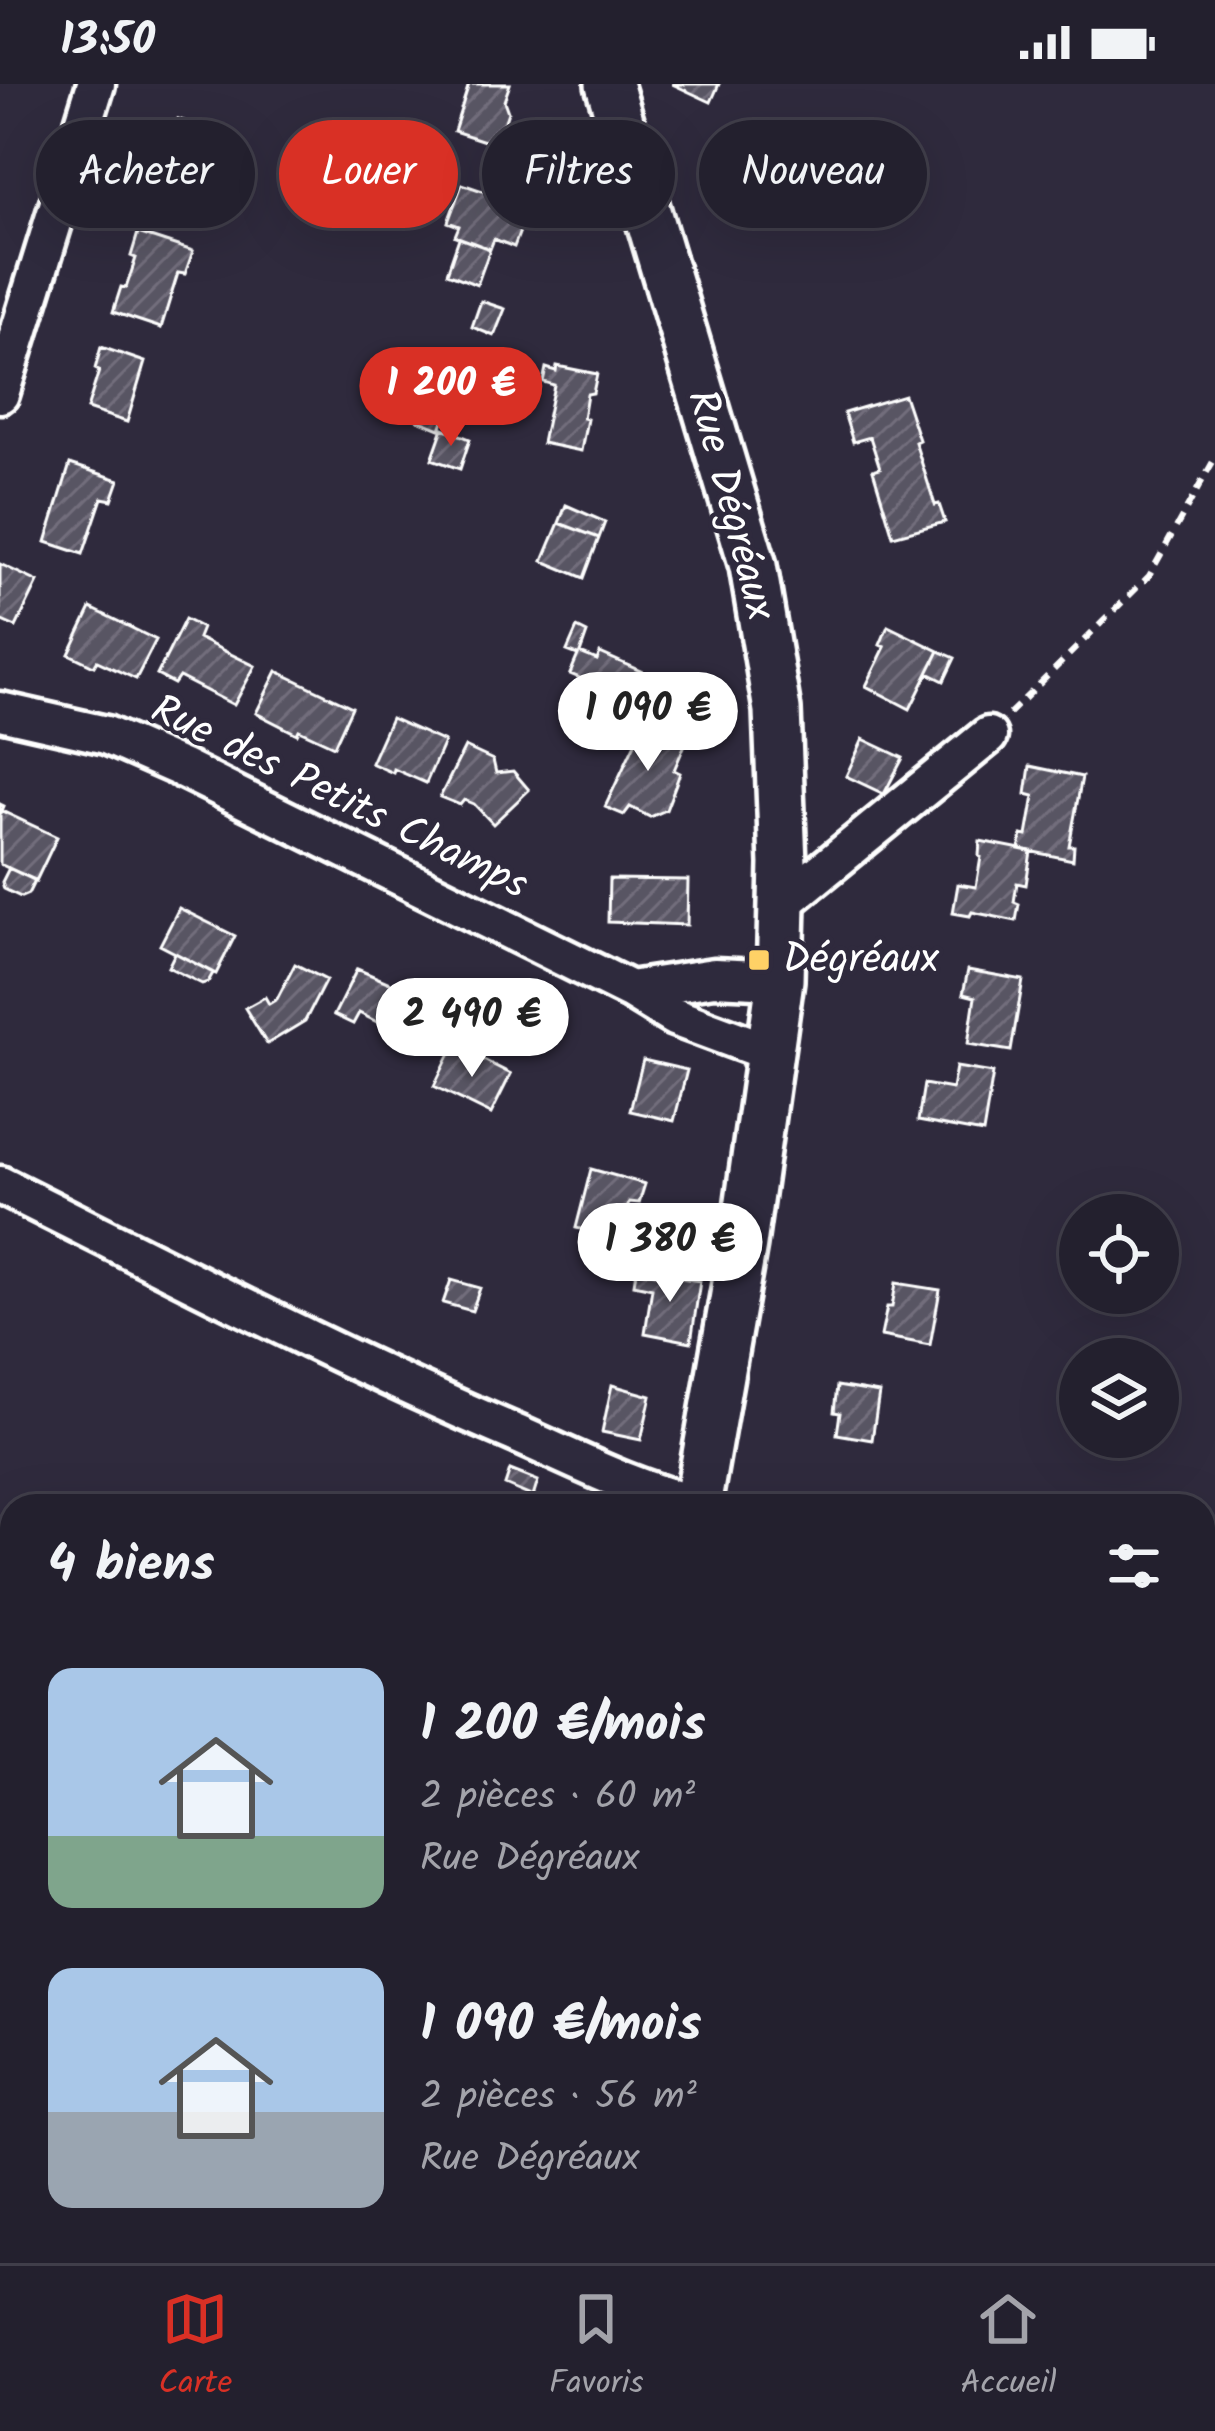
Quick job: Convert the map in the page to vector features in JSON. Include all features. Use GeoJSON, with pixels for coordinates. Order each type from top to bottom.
{"type":"FeatureCollection","features":[{"type":"Feature","properties":{"kind":"main road","name":"Rue Dégréaux"},"geometry":{"type":"LineString","coordinates":[[609,84],[753,566],[777,710],[780,980],[743,1244],[699,1494]]}},
{"type":"Feature","properties":{"kind":"street"},"geometry":{"type":"LineString","coordinates":[[0,394],[96,84]]}},
{"type":"Feature","properties":{"kind":"street","name":"Rue des Petits Champs"},"geometry":{"type":"LineString","coordinates":[[0,711],[106,735],[181,768],[630,990],[674,1017],[771,1053]]}},
{"type":"Feature","properties":{"kind":"street"},"geometry":{"type":"LineString","coordinates":[[782,904],[988,736]]}},
{"type":"Feature","properties":{"kind":"street"},"geometry":{"type":"LineString","coordinates":[[630,990],[714,977],[780,980]]}},
{"type":"Feature","properties":{"kind":"street"},"geometry":{"type":"LineString","coordinates":[[0,1185],[450,1406],[661,1494]]}},
{"type":"Feature","properties":{"kind":"path"},"geometry":{"type":"LineString","coordinates":[[988,736],[1149,576],[1215,458]]}},
{"type":"Feature","properties":{"kind":"building"},"geometry":{"type":"Polygon","coordinates":[[[469,84],[510,84],[504,101],[505,120],[482,120],[482,140],[458,132],[469,84]]]}},
{"type":"Feature","properties":{"kind":"building"},"geometry":{"type":"Polygon","coordinates":[[[672,84],[719,84],[711,102],[672,84]]]}},
{"type":"Feature","properties":{"kind":"building"},"geometry":{"type":"Polygon","coordinates":[[[462,184],[482,191],[482,228],[521,228],[514,247],[494,239],[490,249],[455,236],[462,184]]]}},
{"type":"Feature","properties":{"kind":"building"},"geometry":{"type":"Polygon","coordinates":[[[138,233],[193,251],[185,274],[178,273],[161,328],[113,312],[136,258],[131,256],[138,233]]]}},
{"type":"Feature","properties":{"kind":"building"},"geometry":{"type":"Polygon","coordinates":[[[459,238],[490,249],[477,285],[447,273],[459,238]]]}},
{"type":"Feature","properties":{"kind":"building"},"geometry":{"type":"Polygon","coordinates":[[[481,301],[505,309],[494,336],[472,327],[481,301]]]}},
{"type":"Feature","properties":{"kind":"building"},"geometry":{"type":"Polygon","coordinates":[[[101,347],[145,362],[127,422],[87,409],[101,347]]]}},
{"type":"Feature","properties":{"kind":"building"},"geometry":{"type":"Polygon","coordinates":[[[557,366],[597,374],[593,393],[587,394],[581,451],[542,443],[554,385],[543,382],[546,368],[556,371],[557,366]]]}},
{"type":"Feature","properties":{"kind":"building"},"geometry":{"type":"Polygon","coordinates":[[[412,388],[450,401],[440,429],[403,414],[412,388]]]}},
{"type":"Feature","properties":{"kind":"building"},"geometry":{"type":"Polygon","coordinates":[[[904,395],[935,505],[939,504],[945,522],[893,536],[873,470],[880,468],[870,437],[853,442],[844,413],[904,395]]]}},
{"type":"Feature","properties":{"kind":"building"},"geometry":{"type":"Polygon","coordinates":[[[443,428],[470,439],[460,469],[432,459],[443,428]]]}},
{"type":"Feature","properties":{"kind":"building"},"geometry":{"type":"Polygon","coordinates":[[[70,464],[119,480],[112,500],[102,498],[83,554],[46,542],[70,464]]]}},
{"type":"Feature","properties":{"kind":"building"},"geometry":{"type":"Polygon","coordinates":[[[566,505],[605,522],[599,538],[559,523],[566,505]]]}},
{"type":"Feature","properties":{"kind":"building"},"geometry":{"type":"Polygon","coordinates":[[[559,523],[599,538],[584,578],[543,561],[559,523]]]}},
{"type":"Feature","properties":{"kind":"building"},"geometry":{"type":"Polygon","coordinates":[[[0,564],[38,582],[16,627],[0,620],[0,564]]]}},
{"type":"Feature","properties":{"kind":"building"},"geometry":{"type":"Polygon","coordinates":[[[91,608],[156,640],[136,679],[69,654],[91,608]]]}},
{"type":"Feature","properties":{"kind":"building"},"geometry":{"type":"Polygon","coordinates":[[[185,619],[202,628],[198,638],[255,666],[234,705],[179,677],[174,684],[157,675],[185,619]]]}},
{"type":"Feature","properties":{"kind":"building"},"geometry":{"type":"Polygon","coordinates":[[[888,626],[939,651],[910,709],[866,686],[885,647],[880,645],[888,626]]]}},
{"type":"Feature","properties":{"kind":"building"},"geometry":{"type":"Polygon","coordinates":[[[577,628],[587,633],[580,653],[597,660],[600,653],[681,689],[683,685],[702,694],[705,688],[723,696],[722,703],[728,707],[715,736],[570,674],[578,655],[567,651],[577,628]]]}},
{"type":"Feature","properties":{"kind":"building"},"geometry":{"type":"Polygon","coordinates":[[[939,651],[955,658],[944,681],[928,673],[939,651]]]}},
{"type":"Feature","properties":{"kind":"building"},"geometry":{"type":"Polygon","coordinates":[[[277,671],[352,707],[334,746],[256,713],[277,671]]]}},
{"type":"Feature","properties":{"kind":"building"},"geometry":{"type":"Polygon","coordinates":[[[391,718],[444,742],[426,783],[371,763],[391,718]]]}},
{"type":"Feature","properties":{"kind":"building"},"geometry":{"type":"Polygon","coordinates":[[[644,724],[686,742],[674,770],[680,773],[666,810],[650,817],[630,807],[624,815],[605,807],[644,724]]]}},
{"type":"Feature","properties":{"kind":"building"},"geometry":{"type":"Polygon","coordinates":[[[863,739],[903,758],[884,794],[846,776],[863,739]]]}},
{"type":"Feature","properties":{"kind":"building"},"geometry":{"type":"Polygon","coordinates":[[[465,747],[493,760],[496,773],[513,771],[529,790],[493,824],[474,804],[464,800],[460,805],[440,797],[465,747]]]}},
{"type":"Feature","properties":{"kind":"building"},"geometry":{"type":"Polygon","coordinates":[[[1030,766],[1082,777],[1069,846],[1074,846],[1073,860],[1019,849],[1022,835],[1027,836],[1034,796],[1026,794],[1030,766]]]}},
{"type":"Feature","properties":{"kind":"building"},"geometry":{"type":"Polygon","coordinates":[[[0,804],[2,811],[57,837],[36,881],[0,864],[0,804]]]}},
{"type":"Feature","properties":{"kind":"building"},"geometry":{"type":"Polygon","coordinates":[[[980,841],[1031,851],[1026,885],[1017,883],[1016,921],[953,913],[958,884],[976,887],[980,841]]]}},
{"type":"Feature","properties":{"kind":"building"},"geometry":{"type":"Polygon","coordinates":[[[9,868],[35,880],[28,894],[21,897],[4,889],[9,868]]]}},
{"type":"Feature","properties":{"kind":"building"},"geometry":{"type":"Polygon","coordinates":[[[609,879],[688,880],[687,925],[608,922],[609,879]]]}},
{"type":"Feature","properties":{"kind":"building"},"geometry":{"type":"Polygon","coordinates":[[[179,908],[235,936],[216,974],[160,945],[179,908]]]}},
{"type":"Feature","properties":{"kind":"building"},"geometry":{"type":"Polygon","coordinates":[[[175,953],[213,973],[208,982],[202,984],[168,967],[175,953]]]}},
{"type":"Feature","properties":{"kind":"building"},"geometry":{"type":"Polygon","coordinates":[[[295,964],[326,980],[305,1021],[267,1044],[245,1008],[265,997],[269,1004],[277,999],[295,964]]]}},
{"type":"Feature","properties":{"kind":"building"},"geometry":{"type":"Polygon","coordinates":[[[357,969],[431,998],[411,1039],[359,1013],[353,1024],[334,1015],[357,969]]]}},
{"type":"Feature","properties":{"kind":"building"},"geometry":{"type":"Polygon","coordinates":[[[968,970],[1023,980],[1011,1051],[968,1044],[975,997],[963,994],[968,970]]]}},
{"type":"Feature","properties":{"kind":"building"},"geometry":{"type":"Polygon","coordinates":[[[454,1045],[511,1074],[491,1114],[434,1086],[454,1045]]]}},
{"type":"Feature","properties":{"kind":"building"},"geometry":{"type":"Polygon","coordinates":[[[643,1060],[687,1070],[674,1121],[630,1111],[643,1060]]]}},
{"type":"Feature","properties":{"kind":"building"},"geometry":{"type":"Polygon","coordinates":[[[956,1067],[993,1073],[983,1133],[918,1121],[924,1084],[952,1089],[956,1067]]]}},
{"type":"Feature","properties":{"kind":"building"},"geometry":{"type":"Polygon","coordinates":[[[591,1169],[645,1184],[639,1203],[629,1202],[619,1239],[576,1228],[591,1169]]]}},
{"type":"Feature","properties":{"kind":"building"},"geometry":{"type":"Polygon","coordinates":[[[636,1271],[700,1281],[691,1342],[645,1333],[652,1288],[634,1284],[636,1271]]]}},
{"type":"Feature","properties":{"kind":"building"},"geometry":{"type":"Polygon","coordinates":[[[451,1280],[480,1288],[472,1311],[443,1303],[451,1280]]]}},
{"type":"Feature","properties":{"kind":"building"},"geometry":{"type":"Polygon","coordinates":[[[896,1283],[940,1290],[930,1345],[881,1336],[896,1283]]]}},
{"type":"Feature","properties":{"kind":"building"},"geometry":{"type":"Polygon","coordinates":[[[612,1385],[651,1396],[641,1440],[602,1432],[612,1385]]]}},
{"type":"Feature","properties":{"kind":"building"},"geometry":{"type":"Polygon","coordinates":[[[837,1386],[879,1393],[872,1440],[837,1434],[837,1386]]]}},
{"type":"Feature","properties":{"kind":"building"},"geometry":{"type":"Polygon","coordinates":[[[510,1470],[538,1481],[534,1494],[505,1485],[510,1470]]]}},
{"type":"Feature","properties":{"kind":"place","name":"Dégréaux"},"geometry":{"type":"Point","coordinates":[759,960]}}]}
